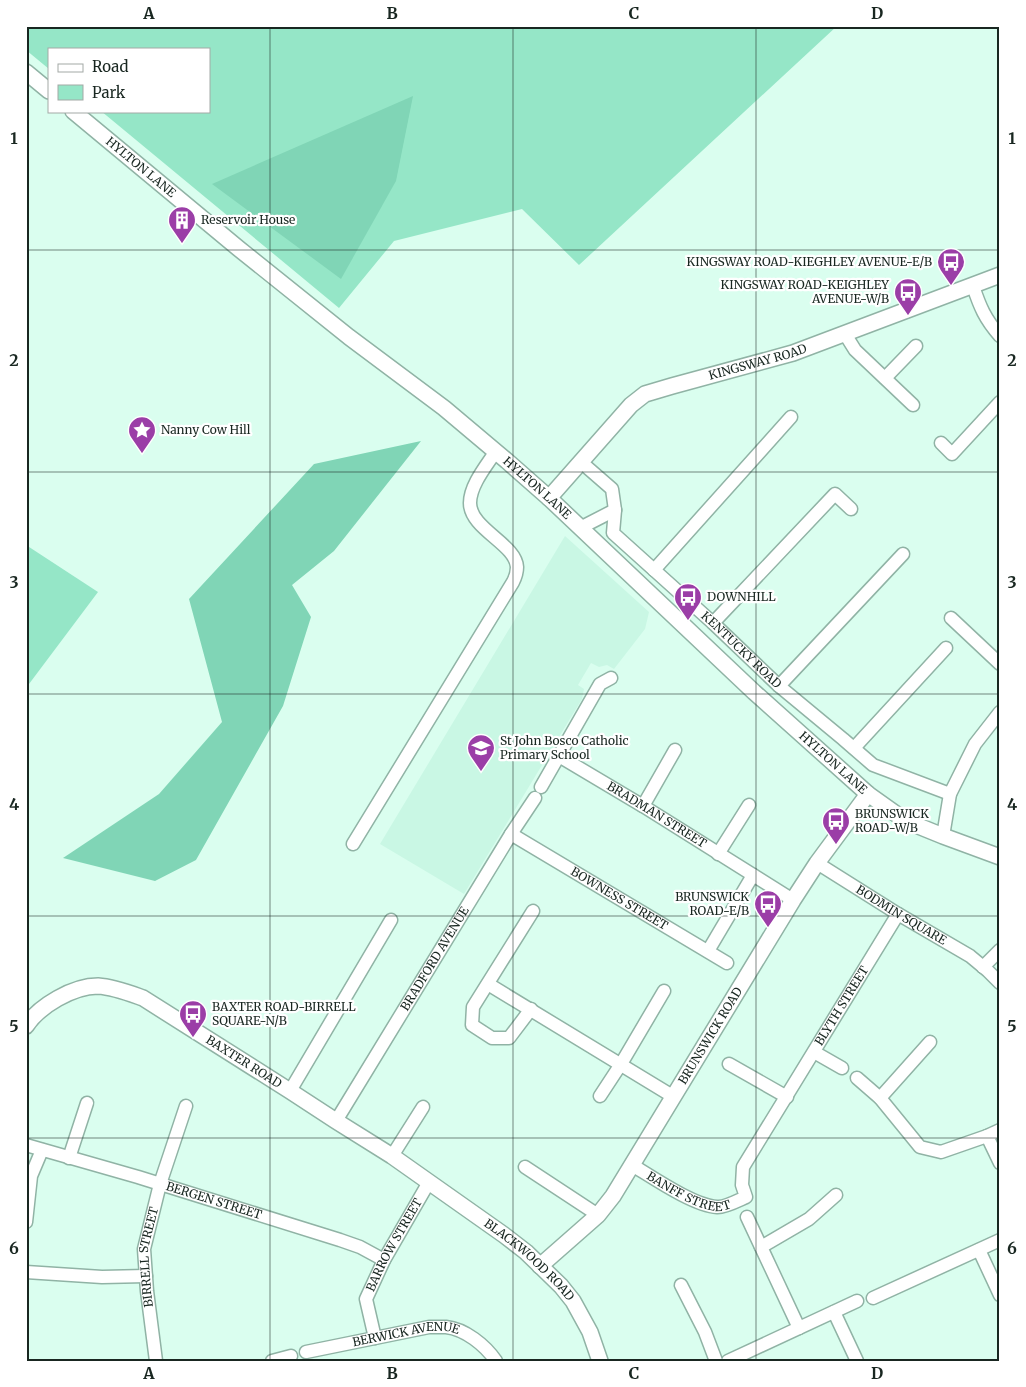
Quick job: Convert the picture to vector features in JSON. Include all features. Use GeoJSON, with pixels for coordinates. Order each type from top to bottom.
{"type":"FeatureCollection","features":[{"type":"Feature","properties":{"kind":"street"},"geometry":{"type":"LineString","coordinates":[[26,72],[48,90]]}},
{"type":"Feature","properties":{"kind":"street","name":"HYLTON LANE"},"geometry":{"type":"LineString","coordinates":[[74,112],[253,260],[349,337],[444,408],[496,451],[549,498],[754,692],[868,794],[906,820],[1000,857]]}},
{"type":"Feature","properties":{"kind":"street","name":"KINGSWAY ROAD"},"geometry":{"type":"LineString","coordinates":[[549,498],[631,405],[645,394],[793,353],[1000,275]]}},
{"type":"Feature","properties":{"kind":"street"},"geometry":{"type":"LineString","coordinates":[[973,286],[984,315],[1000,336]]}},
{"type":"Feature","properties":{"kind":"street"},"geometry":{"type":"LineString","coordinates":[[845,334],[855,350],[913,404]]}},
{"type":"Feature","properties":{"kind":"street"},"geometry":{"type":"LineString","coordinates":[[885,378],[916,346]]}},
{"type":"Feature","properties":{"kind":"street"},"geometry":{"type":"LineString","coordinates":[[940,444],[952,454],[1000,402]]}},
{"type":"Feature","properties":{"kind":"street"},"geometry":{"type":"LineString","coordinates":[[654,570],[791,417]]}},
{"type":"Feature","properties":{"kind":"street"},"geometry":{"type":"LineString","coordinates":[[354,844],[513,582],[517,565],[514,557],[478,521],[472,513],[470,502],[475,483],[496,451]]}},
{"type":"Feature","properties":{"kind":"street","name":"KENTUCKY ROAD"},"geometry":{"type":"LineString","coordinates":[[581,462],[612,489],[616,510],[613,534],[713,623],[779,686],[873,765],[950,794]]}},
{"type":"Feature","properties":{"kind":"street"},"geometry":{"type":"LineString","coordinates":[[713,623],[835,494],[851,508]]}},
{"type":"Feature","properties":{"kind":"street"},"geometry":{"type":"LineString","coordinates":[[580,528],[616,510]]}},
{"type":"Feature","properties":{"kind":"street"},"geometry":{"type":"LineString","coordinates":[[779,686],[903,554]]}},
{"type":"Feature","properties":{"kind":"street"},"geometry":{"type":"LineString","coordinates":[[951,618],[1000,664]]}},
{"type":"Feature","properties":{"kind":"street"},"geometry":{"type":"LineString","coordinates":[[854,748],[946,648]]}},
{"type":"Feature","properties":{"kind":"street","name":"BRADFORD AVENUE"},"geometry":{"type":"LineString","coordinates":[[336,1122],[538,793],[600,684],[611,678]]}},
{"type":"Feature","properties":{"kind":"street"},"geometry":{"type":"LineString","coordinates":[[943,836],[950,794],[975,744],[1000,712]]}},
{"type":"Feature","properties":{"kind":"street"},"geometry":{"type":"LineString","coordinates":[[643,806],[675,750]]}},
{"type":"Feature","properties":{"kind":"street","name":"BRADMAN STREET"},"geometry":{"type":"LineString","coordinates":[[559,756],[793,900]]}},
{"type":"Feature","properties":{"kind":"street","name":"BRUNSWICK ROAD"},"geometry":{"type":"LineString","coordinates":[[540,1266],[598,1215],[613,1196],[793,900],[817,863],[868,794]]}},
{"type":"Feature","properties":{"kind":"street"},"geometry":{"type":"LineString","coordinates":[[718,854],[749,805]]}},
{"type":"Feature","properties":{"kind":"street","name":"BOWNESS STREET"},"geometry":{"type":"LineString","coordinates":[[512,834],[727,963]]}},
{"type":"Feature","properties":{"kind":"street","name":"BODMIN SQUARE"},"geometry":{"type":"LineString","coordinates":[[817,863],[898,914],[970,956],[1000,983]]}},
{"type":"Feature","properties":{"kind":"street"},"geometry":{"type":"LineString","coordinates":[[708,951],[753,875]]}},
{"type":"Feature","properties":{"kind":"street"},"geometry":{"type":"LineString","coordinates":[[531,1009],[509,1038],[492,1038],[472,1025],[473,1007],[533,911]]}},
{"type":"Feature","properties":{"kind":"street","name":"BLYTH STREET"},"geometry":{"type":"LineString","coordinates":[[746,1197],[742,1185],[743,1167],[898,914]]}},
{"type":"Feature","properties":{"kind":"street"},"geometry":{"type":"LineString","coordinates":[[290,1091],[391,920]]}},
{"type":"Feature","properties":{"kind":"street"},"geometry":{"type":"LineString","coordinates":[[984,967],[1000,950]]}},
{"type":"Feature","properties":{"kind":"street"},"geometry":{"type":"LineString","coordinates":[[488,984],[674,1097]]}},
{"type":"Feature","properties":{"kind":"street","name":"BAXTER ROAD"},"geometry":{"type":"LineString","coordinates":[[26,1026],[48,1004],[66,994],[86,988],[98,986],[119,990],[143,998],[392,1156],[429,1182]]}},
{"type":"Feature","properties":{"kind":"street"},"geometry":{"type":"LineString","coordinates":[[600,1096],[664,991]]}},
{"type":"Feature","properties":{"kind":"street"},"geometry":{"type":"LineString","coordinates":[[880,1098],[930,1042]]}},
{"type":"Feature","properties":{"kind":"street"},"geometry":{"type":"LineString","coordinates":[[814,1052],[842,1068]]}},
{"type":"Feature","properties":{"kind":"street"},"geometry":{"type":"LineString","coordinates":[[729,1064],[787,1097]]}},
{"type":"Feature","properties":{"kind":"street"},"geometry":{"type":"LineString","coordinates":[[857,1078],[880,1098],[920,1147],[941,1152],[1000,1130]]}},
{"type":"Feature","properties":{"kind":"street"},"geometry":{"type":"LineString","coordinates":[[69,1158],[87,1103]]}},
{"type":"Feature","properties":{"kind":"street","name":"BIRRELL STREET"},"geometry":{"type":"LineString","coordinates":[[156,1361],[144,1249],[160,1184],[186,1106]]}},
{"type":"Feature","properties":{"kind":"street"},"geometry":{"type":"LineString","coordinates":[[392,1156],[423,1107]]}},
{"type":"Feature","properties":{"kind":"street"},"geometry":{"type":"LineString","coordinates":[[987,1136],[1000,1163]]}},
{"type":"Feature","properties":{"kind":"street","name":"BERGEN STREET"},"geometry":{"type":"LineString","coordinates":[[26,1145],[340,1240],[360,1247],[384,1260]]}},
{"type":"Feature","properties":{"kind":"street"},"geometry":{"type":"LineString","coordinates":[[26,1222],[31,1176],[42,1150]]}},
{"type":"Feature","properties":{"kind":"street","name":"BANFF STREET"},"geometry":{"type":"LineString","coordinates":[[632,1165],[684,1196],[718,1208],[746,1197]]}},
{"type":"Feature","properties":{"kind":"street"},"geometry":{"type":"LineString","coordinates":[[525,1167],[598,1215]]}},
{"type":"Feature","properties":{"kind":"street","name":"BARROW STREET"},"geometry":{"type":"LineString","coordinates":[[376,1338],[366,1299],[384,1260],[429,1182]]}},
{"type":"Feature","properties":{"kind":"street","name":"BLACKWOOD ROAD"},"geometry":{"type":"LineString","coordinates":[[429,1182],[526,1252],[561,1286],[573,1301],[590,1332],[600,1361]]}},
{"type":"Feature","properties":{"kind":"street"},"geometry":{"type":"LineString","coordinates":[[761,1247],[809,1219],[836,1194]]}},
{"type":"Feature","properties":{"kind":"street"},"geometry":{"type":"LineString","coordinates":[[747,1217],[799,1328]]}},
{"type":"Feature","properties":{"kind":"street"},"geometry":{"type":"LineString","coordinates":[[873,1298],[1000,1240]]}},
{"type":"Feature","properties":{"kind":"street"},"geometry":{"type":"LineString","coordinates":[[979,1250],[1000,1295]]}},
{"type":"Feature","properties":{"kind":"street"},"geometry":{"type":"LineString","coordinates":[[26,1272],[102,1277],[146,1276]]}},
{"type":"Feature","properties":{"kind":"street"},"geometry":{"type":"LineString","coordinates":[[681,1285],[705,1332],[716,1361]]}},
{"type":"Feature","properties":{"kind":"street"},"geometry":{"type":"LineString","coordinates":[[728,1361],[857,1301]]}},
{"type":"Feature","properties":{"kind":"street"},"geometry":{"type":"LineString","coordinates":[[834,1312],[857,1361]]}},
{"type":"Feature","properties":{"kind":"street","name":"BERWICK AVENUE"},"geometry":{"type":"LineString","coordinates":[[306,1352],[429,1327],[448,1327],[462,1332],[486,1348],[496,1361]]}},
{"type":"Feature","properties":{"kind":"street"},"geometry":{"type":"LineString","coordinates":[[272,1361],[291,1356]]}},
{"type":"Feature","properties":{"kind":"shaded area","name":"St John Bosco Catholic Primary School"},"geometry":{"type":"Polygon","coordinates":[[[565,536],[649,612],[645,629],[614,669],[607,665],[599,667],[591,663],[578,685],[584,689],[582,699],[464,894],[380,844],[565,536]]]}},
{"type":"Feature","properties":{"kind":"green space"},"geometry":{"type":"Polygon","coordinates":[[[26,26],[837,26],[579,265],[522,209],[394,241],[339,308],[102,112],[210,112],[210,48],[48,48],[48,68],[26,50],[26,26]]]}},
{"type":"Feature","properties":{"kind":"green space"},"geometry":{"type":"Polygon","coordinates":[[[413,96],[396,181],[341,279],[212,184],[413,96]]]}},
{"type":"Feature","properties":{"kind":"green space"},"geometry":{"type":"Polygon","coordinates":[[[421,441],[334,551],[292,585],[311,617],[283,706],[196,860],[155,881],[63,858],[159,794],[222,722],[189,599],[314,464],[421,441]]]}},
{"type":"Feature","properties":{"kind":"green space"},"geometry":{"type":"Polygon","coordinates":[[[26,545],[98,592],[26,688],[26,545]]]}},
{"type":"Feature","properties":{"kind":"place","name":"Reservoir House"},"geometry":{"type":"Point","coordinates":[182,244]}},
{"type":"Feature","properties":{"kind":"place","name":"KINGSWAY ROAD-KIEGHLEY AVENUE-E/B"},"geometry":{"type":"Point","coordinates":[951,286]}},
{"type":"Feature","properties":{"kind":"place","name":"KINGSWAY ROAD-KEIGHLEY AVENUE-W/B"},"geometry":{"type":"Point","coordinates":[908,316]}},
{"type":"Feature","properties":{"kind":"place","name":"Nanny Cow Hill"},"geometry":{"type":"Point","coordinates":[142,454]}},
{"type":"Feature","properties":{"kind":"place","name":"DOWNHILL"},"geometry":{"type":"Point","coordinates":[688,621]}},
{"type":"Feature","properties":{"kind":"place","name":"St John Bosco Catholic Primary School"},"geometry":{"type":"Point","coordinates":[481,772]}},
{"type":"Feature","properties":{"kind":"place","name":"BRUNSWICK ROAD-W/B"},"geometry":{"type":"Point","coordinates":[836,845]}},
{"type":"Feature","properties":{"kind":"place","name":"BRUNSWICK ROAD-E/B"},"geometry":{"type":"Point","coordinates":[768,928]}},
{"type":"Feature","properties":{"kind":"place","name":"BAXTER ROAD-BIRRELL SQUARE-N/B"},"geometry":{"type":"Point","coordinates":[193,1038]}}]}
